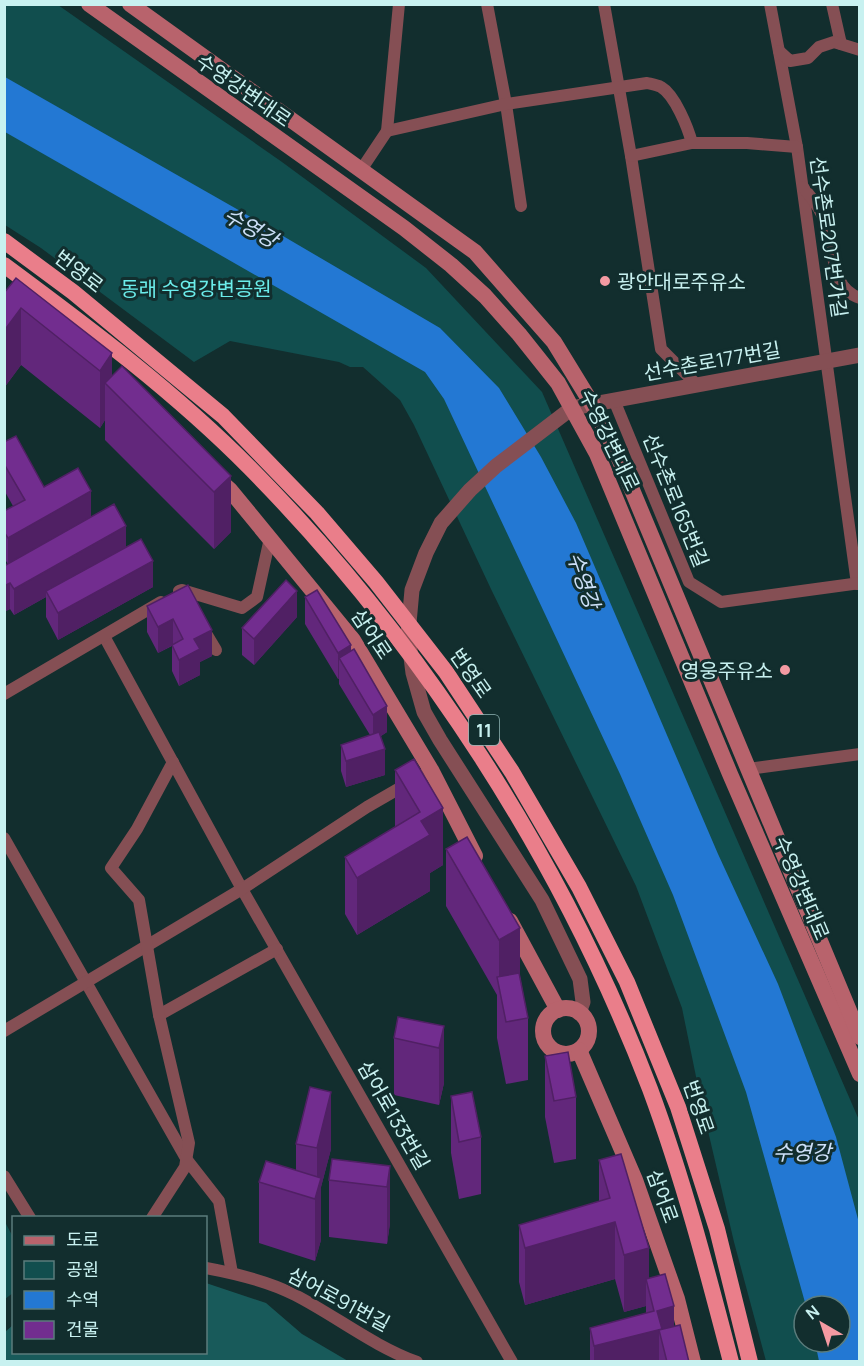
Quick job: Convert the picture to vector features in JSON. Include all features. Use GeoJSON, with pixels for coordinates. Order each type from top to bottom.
{"type":"FeatureCollection","features":[{"type":"Feature","properties":{"kind":"highway","name":"번영로"},"geometry":{"type":"LineString","coordinates":[[4,241],[73,292],[223,416],[317,513],[376,582],[453,682],[512,772],[562,858],[627,982],[678,1107],[717,1229],[750,1362]]}},
{"type":"Feature","properties":{"kind":"highway","name":"번영로"},"geometry":{"type":"LineString","coordinates":[[4,265],[158,385],[249,466],[332,557],[408,650],[459,724],[560,891],[609,991],[650,1090],[682,1185],[705,1261],[731,1362]]}},
{"type":"Feature","properties":{"kind":"main road","name":"수영강변대로"},"geometry":{"type":"LineString","coordinates":[[89,4],[404,228],[451,265],[485,296],[558,383],[597,454],[632,534],[730,774],[860,1074]]}},
{"type":"Feature","properties":{"kind":"main road","name":"수영강변대로"},"geometry":{"type":"LineString","coordinates":[[130,4],[475,252],[554,342],[592,404],[615,449],[860,1037]]}},
{"type":"Feature","properties":{"kind":"main road","name":"삼어로"},"geometry":{"type":"LineString","coordinates":[[204,467],[230,490],[353,640],[431,770],[481,867]]}},
{"type":"Feature","properties":{"kind":"main road"},"geometry":{"type":"LineString","coordinates":[[503,908],[558,1010]]}},
{"type":"Feature","properties":{"kind":"main road"},"geometry":{"type":"LineString","coordinates":[[565,1009],[579,1013],[584,1018],[588,1031],[584,1045],[579,1050],[564,1054],[556,1052],[545,1042],[543,1026],[547,1019],[558,1010],[565,1009]]}},
{"type":"Feature","properties":{"kind":"main road","name":"삼어로"},"geometry":{"type":"LineString","coordinates":[[579,1050],[635,1180],[677,1299],[693,1362]]}},
{"type":"Feature","properties":{"kind":"street"},"geometry":{"type":"LineString","coordinates":[[361,170],[387,131],[399,4]]}},
{"type":"Feature","properties":{"kind":"street"},"geometry":{"type":"LineString","coordinates":[[487,4],[506,104],[521,206]]}},
{"type":"Feature","properties":{"kind":"street"},"geometry":{"type":"LineString","coordinates":[[604,4],[631,156],[661,349],[697,385]]}},
{"type":"Feature","properties":{"kind":"street","name":"선수촌로207번가길"},"geometry":{"type":"LineString","coordinates":[[771,4],[797,147],[858,583]]}},
{"type":"Feature","properties":{"kind":"street"},"geometry":{"type":"LineString","coordinates":[[832,4],[841,44]]}},
{"type":"Feature","properties":{"kind":"street"},"geometry":{"type":"LineString","coordinates":[[779,51],[790,61],[808,58],[819,47],[834,42],[860,50]]}},
{"type":"Feature","properties":{"kind":"street"},"geometry":{"type":"LineString","coordinates":[[387,131],[506,104],[647,83],[660,87],[670,94],[689,131],[692,142]]}},
{"type":"Feature","properties":{"kind":"street"},"geometry":{"type":"LineString","coordinates":[[631,156],[692,142],[797,147]]}},
{"type":"Feature","properties":{"kind":"street"},"geometry":{"type":"LineString","coordinates":[[802,185],[819,207],[828,227],[838,280],[845,291],[860,298]]}},
{"type":"Feature","properties":{"kind":"street","name":"선수촌로177번길"},"geometry":{"type":"LineString","coordinates":[[572,408],[860,355]]}},
{"type":"Feature","properties":{"kind":"street","name":"선수촌로165번길"},"geometry":{"type":"LineString","coordinates":[[614,400],[689,582],[721,602],[858,583]]}},
{"type":"Feature","properties":{"kind":"street"},"geometry":{"type":"LineString","coordinates":[[572,408],[478,482],[441,523],[426,553],[412,590],[408,634],[413,673],[424,712],[542,900],[580,980],[583,1002],[579,1013]]}},
{"type":"Feature","properties":{"kind":"street"},"geometry":{"type":"LineString","coordinates":[[4,694],[182,590],[242,609],[257,597],[270,538]]}},
{"type":"Feature","properties":{"kind":"street"},"geometry":{"type":"LineString","coordinates":[[182,590],[216,650]]}},
{"type":"Feature","properties":{"kind":"street","name":"삼어로133번길"},"geometry":{"type":"LineString","coordinates":[[104,636],[242,889],[512,1362]]}},
{"type":"Feature","properties":{"kind":"street"},"geometry":{"type":"LineString","coordinates":[[748,769],[860,754]]}},
{"type":"Feature","properties":{"kind":"street"},"geometry":{"type":"LineString","coordinates":[[153,1216],[185,1167],[189,1143],[159,1015],[139,900],[111,868],[136,829],[173,762]]}},
{"type":"Feature","properties":{"kind":"street"},"geometry":{"type":"LineString","coordinates":[[4,1031],[242,889],[367,807],[431,770]]}},
{"type":"Feature","properties":{"kind":"street"},"geometry":{"type":"LineString","coordinates":[[4,838],[187,1160],[219,1202],[232,1273]]}},
{"type":"Feature","properties":{"kind":"street"},"geometry":{"type":"LineString","coordinates":[[159,1015],[277,950]]}},
{"type":"Feature","properties":{"kind":"street"},"geometry":{"type":"LineString","coordinates":[[4,1176],[29,1216]]}},
{"type":"Feature","properties":{"kind":"street","name":"삼어로91번길"},"geometry":{"type":"LineString","coordinates":[[207,1268],[232,1273],[293,1294],[339,1322],[417,1362]]}},
{"type":"Feature","properties":{"kind":"green space","name":"동래 수영강변공원"},"geometry":{"type":"Polygon","coordinates":[[[4,5],[58,5],[282,162],[426,268],[542,392],[859,1120],[859,1361],[766,1361],[734,1242],[682,1008],[636,886],[400,400],[363,367],[350,367],[339,362],[230,341],[194,362],[41,248],[5,225],[4,5]]]}},
{"type":"Feature","properties":{"kind":"green space"},"geometry":{"type":"Polygon","coordinates":[[[5,1222],[12,1235],[12,1294],[5,1299],[5,1222]]]}},
{"type":"Feature","properties":{"kind":"shaded area"},"geometry":{"type":"Polygon","coordinates":[[[207,1283],[266,1303],[302,1334],[348,1361],[5,1361],[5,1332],[12,1326],[12,1354],[207,1354],[207,1283]]]}},
{"type":"Feature","properties":{"kind":"water","name":"수영강"},"geometry":{"type":"Polygon","coordinates":[[[5,77],[440,328],[499,388],[541,457],[576,523],[718,854],[778,984],[836,1137],[859,1223],[859,1361],[819,1361],[818,1354],[852,1354],[852,1294],[803,1294],[746,1092],[673,895],[620,774],[444,399],[425,372],[5,132],[5,77]]]}},
{"type":"Feature","properties":{"kind":"building"},"geometry":{"type":"Polygon","coordinates":[[[16,278],[112,353],[100,371],[21,308],[4,331],[4,293],[16,278]]]}},
{"type":"Feature","properties":{"kind":"building"},"geometry":{"type":"Polygon","coordinates":[[[122,366],[231,476],[214,492],[105,383],[122,366]]]}},
{"type":"Feature","properties":{"kind":"building"},"geometry":{"type":"Polygon","coordinates":[[[16,436],[44,487],[78,468],[91,491],[8,538],[4,532],[4,511],[25,500],[4,464],[4,442],[16,436]]]}},
{"type":"Feature","properties":{"kind":"building"},"geometry":{"type":"Polygon","coordinates":[[[114,504],[126,526],[14,589],[10,583],[4,586],[4,566],[114,504]]]}},
{"type":"Feature","properties":{"kind":"building"},"geometry":{"type":"Polygon","coordinates":[[[141,539],[153,561],[58,613],[46,591],[141,539]]]}},
{"type":"Feature","properties":{"kind":"building"},"geometry":{"type":"Polygon","coordinates":[[[286,580],[297,591],[254,639],[242,628],[286,580]]]}},
{"type":"Feature","properties":{"kind":"building"},"geometry":{"type":"Polygon","coordinates":[[[188,585],[212,630],[194,639],[200,649],[179,660],[172,645],[183,639],[173,619],[158,627],[147,606],[188,585]]]}},
{"type":"Feature","properties":{"kind":"building"},"geometry":{"type":"Polygon","coordinates":[[[317,590],[351,645],[338,653],[305,597],[317,590]]]}},
{"type":"Feature","properties":{"kind":"building"},"geometry":{"type":"Polygon","coordinates":[[[354,649],[387,706],[373,715],[339,658],[354,649]]]}},
{"type":"Feature","properties":{"kind":"building"},"geometry":{"type":"Polygon","coordinates":[[[379,732],[385,749],[346,761],[341,745],[379,732]]]}},
{"type":"Feature","properties":{"kind":"building"},"geometry":{"type":"Polygon","coordinates":[[[414,759],[443,808],[421,821],[430,835],[357,878],[345,857],[420,812],[395,770],[414,759]]]}},
{"type":"Feature","properties":{"kind":"building"},"geometry":{"type":"Polygon","coordinates":[[[467,837],[520,928],[499,940],[446,849],[467,837]]]}},
{"type":"Feature","properties":{"kind":"building"},"geometry":{"type":"Polygon","coordinates":[[[519,973],[528,1018],[506,1022],[497,977],[519,973]]]}},
{"type":"Feature","properties":{"kind":"building"},"geometry":{"type":"Polygon","coordinates":[[[398,1017],[444,1026],[439,1048],[394,1038],[398,1017]]]}},
{"type":"Feature","properties":{"kind":"building"},"geometry":{"type":"Polygon","coordinates":[[[568,1052],[576,1097],[554,1101],[545,1056],[568,1052]]]}},
{"type":"Feature","properties":{"kind":"building"},"geometry":{"type":"Polygon","coordinates":[[[310,1087],[331,1092],[317,1148],[296,1144],[310,1087]]]}},
{"type":"Feature","properties":{"kind":"building"},"geometry":{"type":"Polygon","coordinates":[[[472,1092],[481,1137],[459,1142],[451,1096],[472,1092]]]}},
{"type":"Feature","properties":{"kind":"building"},"geometry":{"type":"Polygon","coordinates":[[[621,1154],[649,1248],[624,1255],[615,1222],[525,1248],[519,1225],[610,1198],[599,1160],[621,1154]]]}},
{"type":"Feature","properties":{"kind":"building"},"geometry":{"type":"Polygon","coordinates":[[[332,1159],[390,1166],[387,1187],[329,1180],[332,1159]]]}},
{"type":"Feature","properties":{"kind":"building"},"geometry":{"type":"Polygon","coordinates":[[[266,1161],[321,1178],[315,1199],[259,1182],[266,1161]]]}},
{"type":"Feature","properties":{"kind":"building"},"geometry":{"type":"Polygon","coordinates":[[[665,1274],[674,1306],[657,1311],[662,1329],[594,1346],[590,1328],[654,1311],[646,1279],[665,1274]]]}},
{"type":"Feature","properties":{"kind":"building"},"geometry":{"type":"Polygon","coordinates":[[[680,1325],[689,1362],[667,1362],[659,1330],[680,1325]]]}},
{"type":"Feature","properties":{"kind":"place","name":"광안대로주유소"},"geometry":{"type":"Point","coordinates":[605,281]}},
{"type":"Feature","properties":{"kind":"place","name":"영웅주유소"},"geometry":{"type":"Point","coordinates":[785,670]}}]}
